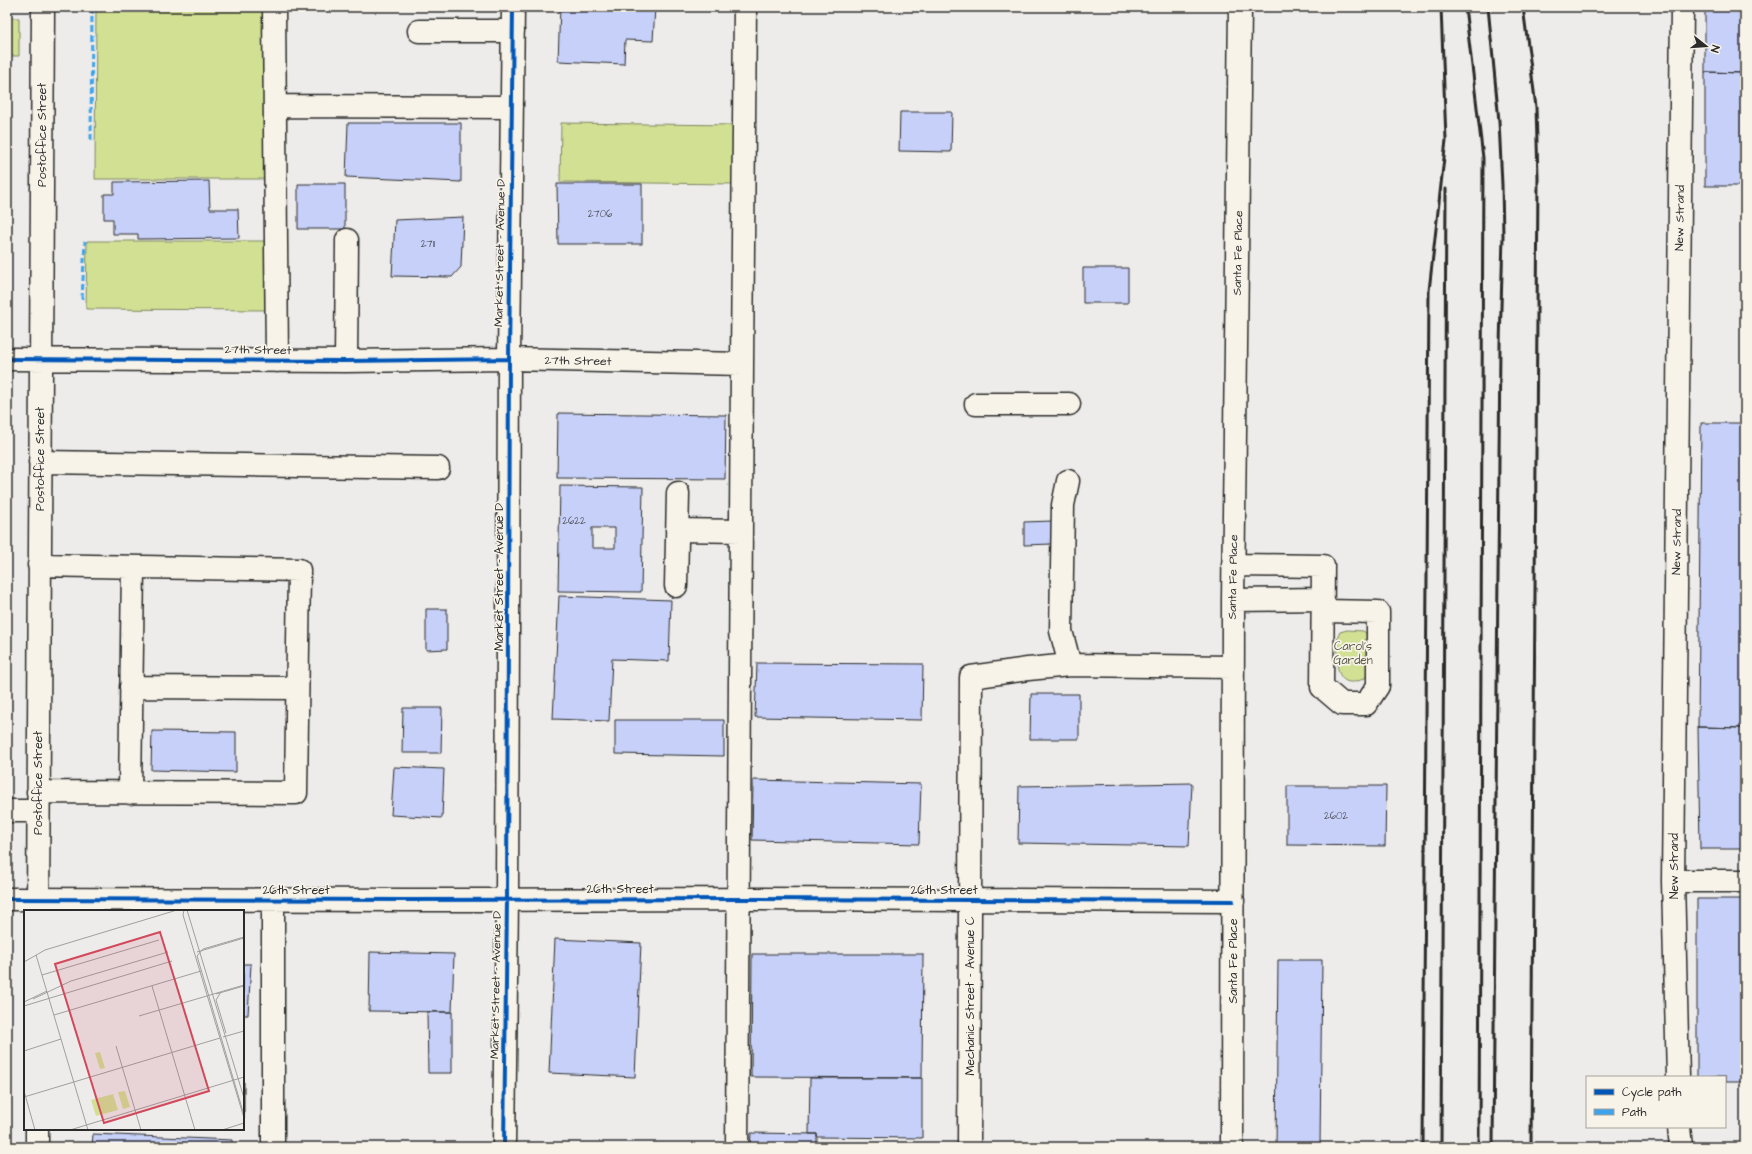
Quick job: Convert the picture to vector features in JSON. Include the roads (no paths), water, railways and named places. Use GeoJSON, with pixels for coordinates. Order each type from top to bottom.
{"type":"FeatureCollection","features":[{"type":"Feature","properties":{"kind":"street","name":"Postoffice Street"},"geometry":{"type":"LineString","coordinates":[[38,905],[43,7]]}},
{"type":"Feature","properties":{"kind":"street"},"geometry":{"type":"LineString","coordinates":[[274,7],[277,361]]}},
{"type":"Feature","properties":{"kind":"street","name":"Market Street - Avenue D"},"geometry":{"type":"LineString","coordinates":[[504,1147],[508,899],[509,359],[513,7]]}},
{"type":"Feature","properties":{"kind":"street"},"geometry":{"type":"LineString","coordinates":[[737,1147],[745,7]]}},
{"type":"Feature","properties":{"kind":"street","name":"Santa Fe Place"},"geometry":{"type":"LineString","coordinates":[[1232,1147],[1232,667],[1240,7]]}},
{"type":"Feature","properties":{"kind":"street","name":"New Strand"},"geometry":{"type":"LineString","coordinates":[[1678,1076],[1673,881],[1682,7]]}},
{"type":"Feature","properties":{"kind":"street"},"geometry":{"type":"LineString","coordinates":[[419,31],[513,31]]}},
{"type":"Feature","properties":{"kind":"street"},"geometry":{"type":"LineString","coordinates":[[275,106],[512,107]]}},
{"type":"Feature","properties":{"kind":"street"},"geometry":{"type":"LineString","coordinates":[[346,361],[347,240]]}},
{"type":"Feature","properties":{"kind":"street","name":"27th Street"},"geometry":{"type":"LineString","coordinates":[[7,359],[277,361],[509,359],[742,364]]}},
{"type":"Feature","properties":{"kind":"street"},"geometry":{"type":"LineString","coordinates":[[976,404],[1069,404]]}},
{"type":"Feature","properties":{"kind":"street"},"geometry":{"type":"LineString","coordinates":[[40,462],[438,468]]}},
{"type":"Feature","properties":{"kind":"street"},"geometry":{"type":"LineString","coordinates":[[1068,481],[1063,505],[1061,631],[1070,665],[1232,667]]}},
{"type":"Feature","properties":{"kind":"street"},"geometry":{"type":"LineString","coordinates":[[676,586],[678,493]]}},
{"type":"Feature","properties":{"kind":"street"},"geometry":{"type":"LineString","coordinates":[[677,530],[741,531]]}},
{"type":"Feature","properties":{"kind":"street"},"geometry":{"type":"LineString","coordinates":[[7,811],[38,801],[130,792],[296,793],[299,570],[39,565]]}},
{"type":"Feature","properties":{"kind":"street"},"geometry":{"type":"LineString","coordinates":[[1233,565],[1323,566],[1323,605],[1322,687],[1342,704],[1366,704],[1378,686],[1378,612],[1323,605],[1233,600]]}},
{"type":"Feature","properties":{"kind":"street"},"geometry":{"type":"LineString","coordinates":[[130,792],[133,567]]}},
{"type":"Feature","properties":{"kind":"street","name":"Mechanic Street - Avenue C"},"geometry":{"type":"LineString","coordinates":[[969,1147],[972,677],[1070,665]]}},
{"type":"Feature","properties":{"kind":"street"},"geometry":{"type":"LineString","coordinates":[[131,687],[297,688]]}},
{"type":"Feature","properties":{"kind":"street"},"geometry":{"type":"LineString","coordinates":[[1673,881],[1745,881]]}},
{"type":"Feature","properties":{"kind":"street","name":"26th Street"},"geometry":{"type":"LineString","coordinates":[[7,899],[38,905],[273,900],[508,899],[1233,901]]}},
{"type":"Feature","properties":{"kind":"street"},"geometry":{"type":"LineString","coordinates":[[273,900],[273,1147]]}},
{"type":"Feature","properties":{"kind":"street"},"geometry":{"type":"LineString","coordinates":[[1680,1128],[1681,1147]]}},
{"type":"Feature","properties":{"kind":"street"},"geometry":{"type":"LineString","coordinates":[[37,1130],[37,1147]]}},
{"type":"Feature","properties":{"kind":"railway"},"geometry":{"type":"LineString","coordinates":[[1423,1147],[1429,291],[1446,140],[1441,7]]}},
{"type":"Feature","properties":{"kind":"railway"},"geometry":{"type":"LineString","coordinates":[[1465,7],[1483,158],[1479,1147]]}},
{"type":"Feature","properties":{"kind":"railway"},"geometry":{"type":"LineString","coordinates":[[1488,7],[1499,121],[1503,236],[1500,344],[1493,1147]]}},
{"type":"Feature","properties":{"kind":"railway"},"geometry":{"type":"LineString","coordinates":[[1523,7],[1536,107],[1538,177],[1531,1147]]}},
{"type":"Feature","properties":{"kind":"railway"},"geometry":{"type":"LineString","coordinates":[[1441,1147],[1446,189]]}},
{"type":"Feature","properties":{"kind":"park label","name":"Carol's Garden"},"geometry":{"type":"Point","coordinates":[1353,653]}}]}
